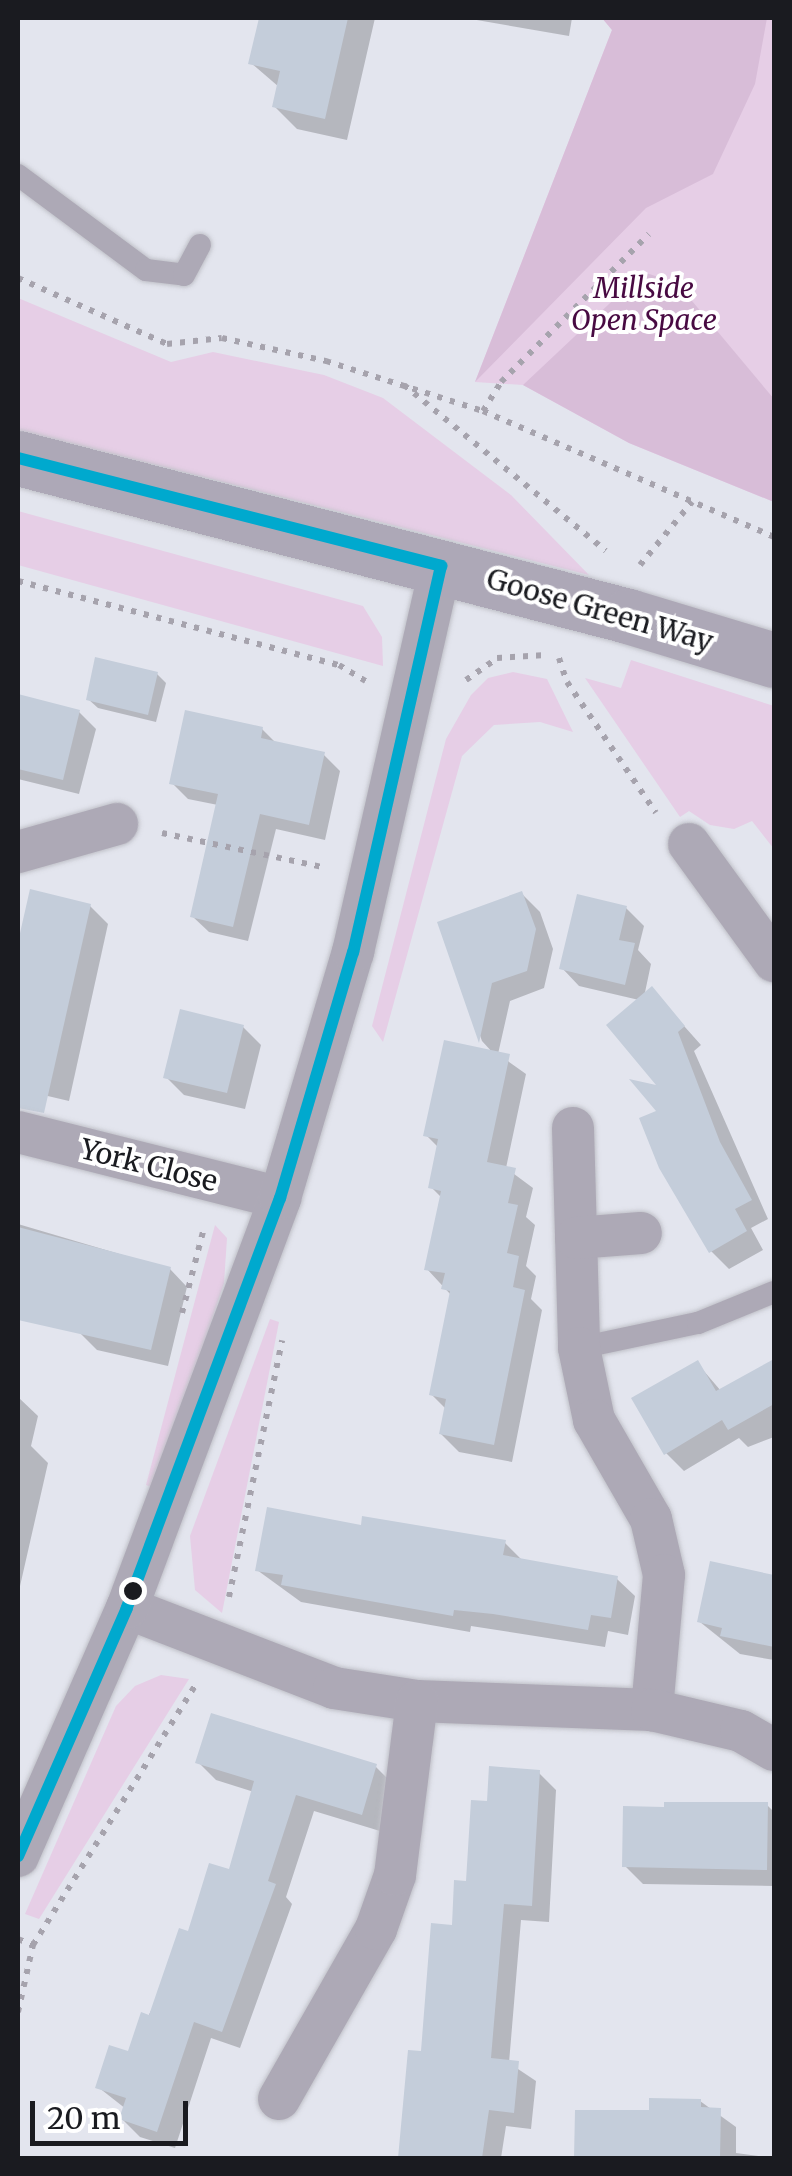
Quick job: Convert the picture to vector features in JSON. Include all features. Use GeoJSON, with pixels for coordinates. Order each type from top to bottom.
{"type":"FeatureCollection","features":[{"type":"Feature","properties":{"kind":"main road","name":"Goose Green Way"},"geometry":{"type":"LineString","coordinates":[[18,458],[441,566],[631,595],[774,660]]}},
{"type":"Feature","properties":{"kind":"street"},"geometry":{"type":"LineString","coordinates":[[18,1856],[126,1608],[280,1198],[370,877],[441,566]]}},
{"type":"Feature","properties":{"kind":"street"},"geometry":{"type":"LineString","coordinates":[[18,852],[117,824]]}},
{"type":"Feature","properties":{"kind":"street"},"geometry":{"type":"LineString","coordinates":[[713,856],[774,960]]}},
{"type":"Feature","properties":{"kind":"street"},"geometry":{"type":"LineString","coordinates":[[573,1128],[580,1348],[594,1420],[651,1519],[664,1575],[652,1710]]}},
{"type":"Feature","properties":{"kind":"street","name":"York Close"},"geometry":{"type":"LineString","coordinates":[[18,1132],[280,1198]]}},
{"type":"Feature","properties":{"kind":"street"},"geometry":{"type":"LineString","coordinates":[[576,1238],[642,1233]]}},
{"type":"Feature","properties":{"kind":"street"},"geometry":{"type":"LineString","coordinates":[[126,1608],[334,1688],[417,1701],[652,1710],[741,1731],[774,1750]]}},
{"type":"Feature","properties":{"kind":"street"},"geometry":{"type":"LineString","coordinates":[[279,2099],[376,1929],[395,1876],[417,1701]]}},
{"type":"Feature","properties":{"kind":"lane"},"geometry":{"type":"LineString","coordinates":[[18,175],[146,270],[184,275],[200,245]]}},
{"type":"Feature","properties":{"kind":"lane"},"geometry":{"type":"LineString","coordinates":[[580,1348],[698,1323],[774,1292]]}},
{"type":"Feature","properties":{"kind":"path"},"geometry":{"type":"LineString","coordinates":[[483,411],[501,382],[649,234]]}},
{"type":"Feature","properties":{"kind":"path"},"geometry":{"type":"LineString","coordinates":[[18,278],[179,348],[222,338],[404,385],[483,411],[774,537]]}},
{"type":"Feature","properties":{"kind":"path"},"geometry":{"type":"LineString","coordinates":[[404,385],[631,595],[692,502]]}},
{"type":"Feature","properties":{"kind":"path"},"geometry":{"type":"LineString","coordinates":[[18,580],[339,665],[409,706],[444,704],[470,675],[497,658],[530,652],[577,661]]}},
{"type":"Feature","properties":{"kind":"path"},"geometry":{"type":"LineString","coordinates":[[559,658],[566,682],[664,824],[713,856]]}},
{"type":"Feature","properties":{"kind":"path"},"geometry":{"type":"LineString","coordinates":[[117,824],[370,877]]}},
{"type":"Feature","properties":{"kind":"path"},"geometry":{"type":"LineString","coordinates":[[18,1939],[33,1945]]}},
{"type":"Feature","properties":{"kind":"green space","name":"Millside Open Space"},"geometry":{"type":"Polygon","coordinates":[[[602,18],[774,18],[774,502],[629,443],[523,385],[475,382],[612,30],[602,18]]]}},
{"type":"Feature","properties":{"kind":"green space"},"geometry":{"type":"Polygon","coordinates":[[[602,18],[767,18],[755,84],[713,174],[646,208],[475,382],[612,30],[602,18]]]}},
{"type":"Feature","properties":{"kind":"green space"},"geometry":{"type":"Polygon","coordinates":[[[643,272],[677,283],[774,399],[774,502],[629,443],[523,385],[643,272]]]}},
{"type":"Feature","properties":{"kind":"green space"},"geometry":{"type":"Polygon","coordinates":[[[18,298],[171,362],[213,352],[324,375],[383,398],[511,495],[589,575],[18,430],[18,298]]]}},
{"type":"Feature","properties":{"kind":"green space"},"geometry":{"type":"Polygon","coordinates":[[[18,511],[363,606],[382,637],[383,666],[18,565],[18,511]]]}},
{"type":"Feature","properties":{"kind":"green space"},"geometry":{"type":"Polygon","coordinates":[[[631,660],[774,706],[774,849],[752,821],[734,829],[710,825],[689,811],[680,817],[585,678],[621,688],[631,660]]]}},
{"type":"Feature","properties":{"kind":"green space"},"geometry":{"type":"Polygon","coordinates":[[[513,672],[547,679],[573,732],[540,722],[494,725],[462,756],[383,1042],[372,1026],[446,739],[471,695],[488,678],[513,672]]]}},
{"type":"Feature","properties":{"kind":"green space"},"geometry":{"type":"Polygon","coordinates":[[[215,1225],[227,1238],[224,1283],[156,1489],[146,1485],[215,1225]]]}},
{"type":"Feature","properties":{"kind":"green space"},"geometry":{"type":"Polygon","coordinates":[[[270,1319],[279,1322],[222,1613],[195,1590],[190,1536],[270,1319]]]}},
{"type":"Feature","properties":{"kind":"green space"},"geometry":{"type":"Polygon","coordinates":[[[161,1675],[189,1679],[39,1919],[25,1914],[116,1706],[135,1686],[161,1675]]]}},
{"type":"Feature","properties":{"kind":"building"},"geometry":{"type":"Polygon","coordinates":[[[259,18],[348,18],[325,119],[272,107],[280,71],[248,64],[259,18]]]}},
{"type":"Feature","properties":{"kind":"building"},"geometry":{"type":"Polygon","coordinates":[[[95,657],[158,672],[148,715],[86,700],[95,657]]]}},
{"type":"Feature","properties":{"kind":"building"},"geometry":{"type":"Polygon","coordinates":[[[18,694],[80,710],[63,780],[18,769],[18,694]]]}},
{"type":"Feature","properties":{"kind":"building"},"geometry":{"type":"Polygon","coordinates":[[[185,710],[263,727],[261,738],[325,752],[309,825],[260,814],[233,927],[190,917],[218,794],[169,784],[185,710]]]}},
{"type":"Feature","properties":{"kind":"building"},"geometry":{"type":"Polygon","coordinates":[[[30,889],[91,904],[44,1113],[18,1108],[18,942],[30,889]]]}},
{"type":"Feature","properties":{"kind":"building"},"geometry":{"type":"Polygon","coordinates":[[[522,891],[536,929],[527,971],[492,983],[479,1043],[437,922],[522,891]]]}},
{"type":"Feature","properties":{"kind":"building"},"geometry":{"type":"Polygon","coordinates":[[[577,894],[627,906],[619,940],[635,943],[625,985],[559,969],[577,894]]]}},
{"type":"Feature","properties":{"kind":"building"},"geometry":{"type":"Polygon","coordinates":[[[652,986],[685,1026],[678,1032],[720,1142],[752,1200],[735,1209],[747,1231],[709,1253],[659,1168],[639,1118],[656,1111],[629,1079],[656,1085],[606,1025],[652,986]]]}},
{"type":"Feature","properties":{"kind":"building"},"geometry":{"type":"Polygon","coordinates":[[[180,1009],[244,1025],[227,1093],[163,1078],[180,1009]]]}},
{"type":"Feature","properties":{"kind":"building"},"geometry":{"type":"Polygon","coordinates":[[[444,1040],[510,1054],[487,1162],[516,1168],[508,1203],[518,1205],[507,1253],[519,1256],[513,1287],[525,1290],[494,1445],[439,1434],[446,1399],[429,1395],[450,1291],[441,1289],[445,1273],[424,1270],[441,1191],[428,1188],[438,1139],[423,1136],[444,1040]]]}},
{"type":"Feature","properties":{"kind":"building"},"geometry":{"type":"Polygon","coordinates":[[[18,1227],[171,1267],[151,1350],[18,1320],[18,1227]]]}},
{"type":"Feature","properties":{"kind":"building"},"geometry":{"type":"Polygon","coordinates":[[[774,1359],[774,1404],[728,1430],[722,1420],[664,1455],[631,1398],[698,1360],[716,1391],[774,1359]]]}},
{"type":"Feature","properties":{"kind":"building"},"geometry":{"type":"Polygon","coordinates":[[[267,1507],[361,1525],[362,1516],[506,1540],[503,1555],[618,1576],[611,1618],[591,1615],[588,1630],[493,1614],[454,1610],[453,1616],[281,1585],[283,1575],[255,1571],[267,1507]]]}},
{"type":"Feature","properties":{"kind":"building"},"geometry":{"type":"Polygon","coordinates":[[[710,1561],[774,1575],[774,1647],[720,1636],[722,1628],[697,1622],[710,1561]]]}},
{"type":"Feature","properties":{"kind":"building"},"geometry":{"type":"Polygon","coordinates":[[[211,1713],[377,1764],[362,1815],[296,1795],[268,1881],[276,1884],[222,2032],[194,2022],[157,2132],[119,2119],[126,2098],[95,2088],[109,2045],[128,2051],[141,2012],[149,2015],[179,1928],[188,1931],[209,1863],[229,1869],[254,1781],[195,1763],[211,1713]]]}},
{"type":"Feature","properties":{"kind":"building"},"geometry":{"type":"Polygon","coordinates":[[[489,1766],[540,1770],[532,1906],[504,1904],[491,2058],[519,2061],[514,2113],[489,2110],[482,2158],[398,2158],[408,2050],[421,2051],[431,1923],[452,1925],[454,1880],[466,1881],[471,1800],[487,1801],[489,1766]]]}},
{"type":"Feature","properties":{"kind":"building"},"geometry":{"type":"Polygon","coordinates":[[[664,1802],[768,1802],[767,1870],[622,1867],[623,1806],[664,1807],[664,1802]]]}},
{"type":"Feature","properties":{"kind":"building"},"geometry":{"type":"Polygon","coordinates":[[[649,2098],[701,2099],[701,2107],[721,2108],[720,2158],[574,2158],[575,2110],[649,2110],[649,2098]]]}},
{"type":"Feature","properties":{"kind":"transit line"},"geometry":{"type":"LineString","coordinates":[[18,458],[441,566],[353,952],[280,1198],[127,1608],[18,1856]]}}]}
